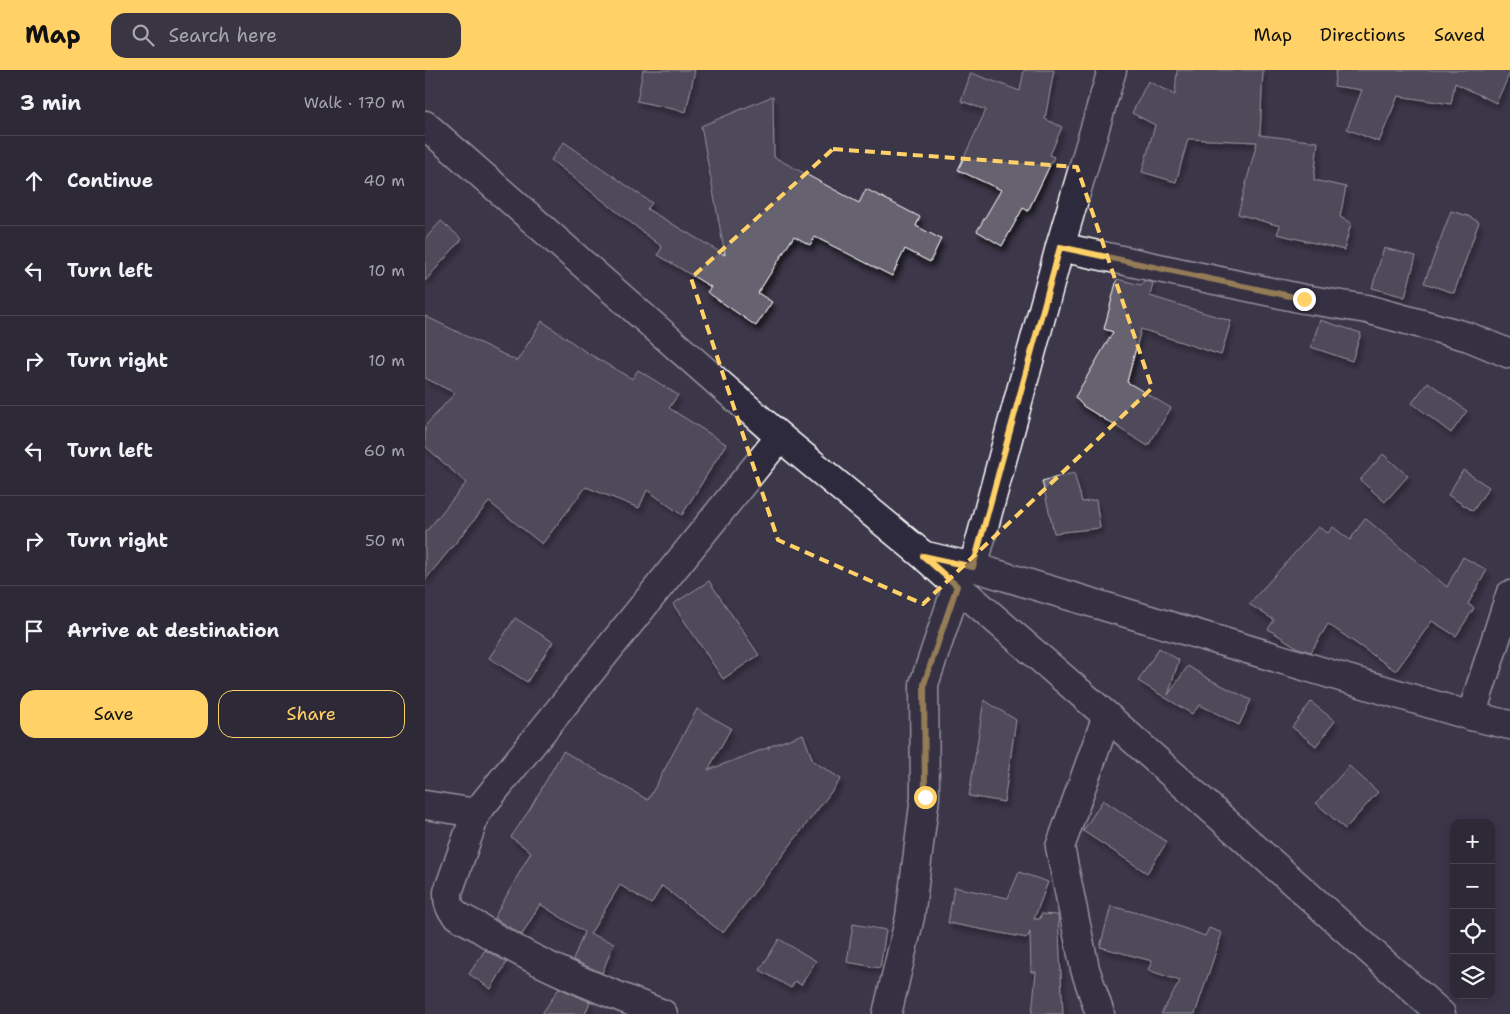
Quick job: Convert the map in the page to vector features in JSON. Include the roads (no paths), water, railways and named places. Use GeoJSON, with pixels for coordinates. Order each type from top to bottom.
{"type":"FeatureCollection","features":[{"type":"Feature","properties":{"kind":"street"},"geometry":{"type":"LineString","coordinates":[[887,1014],[910,917],[925,797],[924,684],[965,577],[1112,70]]}},
{"type":"Feature","properties":{"kind":"street"},"geometry":{"type":"LineString","coordinates":[[425,125],[780,437],[923,556],[965,577],[1471,716],[1510,725]]}},
{"type":"Feature","properties":{"kind":"street"},"geometry":{"type":"LineString","coordinates":[[1060,247],[1304,299],[1367,308],[1469,337],[1510,354]]}},
{"type":"Feature","properties":{"kind":"street"},"geometry":{"type":"LineString","coordinates":[[663,1014],[548,966],[495,938],[452,910],[448,901],[448,892],[476,813],[780,437]]}},
{"type":"Feature","properties":{"kind":"street"},"geometry":{"type":"LineString","coordinates":[[965,577],[1107,716],[1441,1014]]}},
{"type":"Feature","properties":{"kind":"street"},"geometry":{"type":"LineString","coordinates":[[1471,716],[1510,595]]}},
{"type":"Feature","properties":{"kind":"street"},"geometry":{"type":"LineString","coordinates":[[1100,1014],[1085,969],[1060,847],[1107,716]]}},
{"type":"Feature","properties":{"kind":"street"},"geometry":{"type":"LineString","coordinates":[[425,805],[476,813]]}}]}
